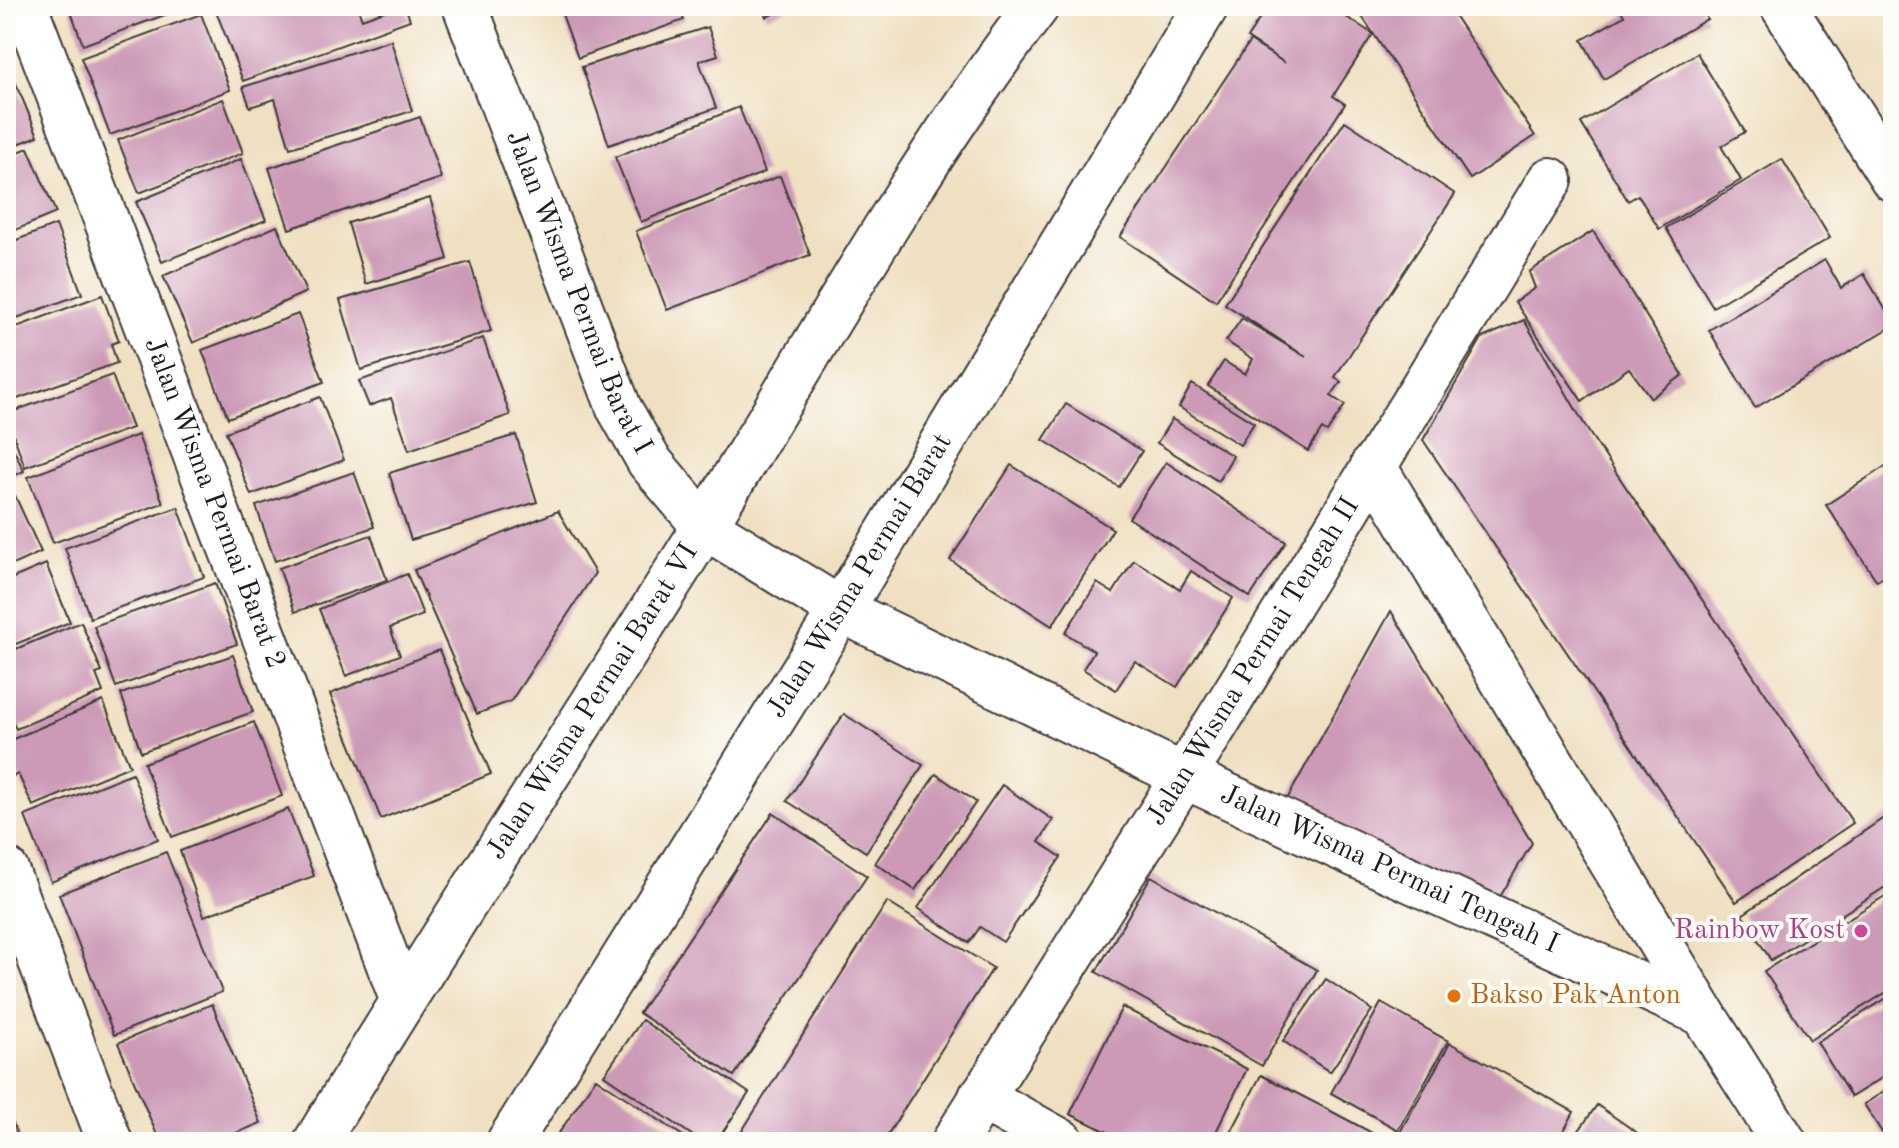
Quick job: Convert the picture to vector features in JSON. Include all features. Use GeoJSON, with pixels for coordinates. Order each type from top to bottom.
{"type":"FeatureCollection","features":[{"type":"Feature","properties":{"kind":"street","name":"Jalan Wisma Permai Barat 2"},"geometry":{"type":"LineString","coordinates":[[25,6],[402,999]]}},
{"type":"Feature","properties":{"kind":"street","name":"Jalan Wisma Permai Barat I"},"geometry":{"type":"LineString","coordinates":[[465,6],[619,408],[649,461],[720,536]]}},
{"type":"Feature","properties":{"kind":"street","name":"Jalan Wisma Permai Barat"},"geometry":{"type":"LineString","coordinates":[[509,1142],[830,602],[1206,6]]}},
{"type":"Feature","properties":{"kind":"street"},"geometry":{"type":"LineString","coordinates":[[1783,6],[1893,179]]}},
{"type":"Feature","properties":{"kind":"street","name":"Jalan Wisma Permai Barat VI"},"geometry":{"type":"LineString","coordinates":[[316,1142],[402,999],[720,536],[865,260],[1027,10]]}},
{"type":"Feature","properties":{"kind":"street","name":"Jalan Wisma Permai Tengah II"},"geometry":{"type":"LineString","coordinates":[[954,1142],[1184,776],[1550,180]]}},
{"type":"Feature","properties":{"kind":"street"},"geometry":{"type":"LineString","coordinates":[[1373,465],[1703,1014],[1784,1142]]}},
{"type":"Feature","properties":{"kind":"street","name":"Jalan Wisma Permai Tengah I"},"geometry":{"type":"LineString","coordinates":[[720,536],[830,602],[1184,776],[1703,1014]]}},
{"type":"Feature","properties":{"kind":"street"},"geometry":{"type":"LineString","coordinates":[[6,870],[110,1142]]}},
{"type":"Feature","properties":{"kind":"street"},"geometry":{"type":"LineString","coordinates":[[981,1097],[1062,1142]]}},
{"type":"Feature","properties":{"kind":"building"},"geometry":{"type":"Polygon","coordinates":[[[69,6],[189,6],[83,45],[69,6]]]}},
{"type":"Feature","properties":{"kind":"building"},"geometry":{"type":"Polygon","coordinates":[[[229,6],[357,6],[362,19],[405,6],[410,20],[243,81],[216,11],[229,6]]]}},
{"type":"Feature","properties":{"kind":"building"},"geometry":{"type":"Polygon","coordinates":[[[559,6],[679,6],[684,20],[578,58],[559,6]]]}},
{"type":"Feature","properties":{"kind":"building"},"geometry":{"type":"Polygon","coordinates":[[[762,6],[795,6],[766,17],[762,6]]]}},
{"type":"Feature","properties":{"kind":"building"},"geometry":{"type":"Polygon","coordinates":[[[1268,6],[1329,6],[1373,34],[1333,96],[1345,104],[1216,301],[1120,237],[1250,41],[1285,63],[1247,38],[1268,6]]]}},
{"type":"Feature","properties":{"kind":"building"},"geometry":{"type":"Polygon","coordinates":[[[1355,6],[1448,6],[1535,136],[1470,179],[1355,6]]]}},
{"type":"Feature","properties":{"kind":"building"},"geometry":{"type":"Polygon","coordinates":[[[1619,6],[1700,6],[1707,19],[1604,79],[1582,40],[1624,16],[1619,6]]]}},
{"type":"Feature","properties":{"kind":"building"},"geometry":{"type":"Polygon","coordinates":[[[201,14],[230,90],[110,135],[81,58],[201,14]]]}},
{"type":"Feature","properties":{"kind":"building"},"geometry":{"type":"Polygon","coordinates":[[[708,27],[718,55],[699,61],[716,108],[609,145],[582,67],[708,27]]]}},
{"type":"Feature","properties":{"kind":"building"},"geometry":{"type":"Polygon","coordinates":[[[391,40],[412,111],[290,148],[275,99],[250,107],[243,87],[391,40]]]}},
{"type":"Feature","properties":{"kind":"building"},"geometry":{"type":"Polygon","coordinates":[[[1697,53],[1745,132],[1721,146],[1741,180],[1659,229],[1638,195],[1628,201],[1581,123],[1697,53]]]}},
{"type":"Feature","properties":{"kind":"building"},"geometry":{"type":"Polygon","coordinates":[[[12,74],[38,136],[6,149],[6,76],[12,74]]]}},
{"type":"Feature","properties":{"kind":"building"},"geometry":{"type":"Polygon","coordinates":[[[223,99],[243,153],[139,193],[118,140],[223,99]]]}},
{"type":"Feature","properties":{"kind":"building"},"geometry":{"type":"Polygon","coordinates":[[[739,107],[765,172],[641,222],[615,157],[739,107]]]}},
{"type":"Feature","properties":{"kind":"building"},"geometry":{"type":"Polygon","coordinates":[[[420,117],[441,178],[289,229],[269,168],[420,117]]]}},
{"type":"Feature","properties":{"kind":"building"},"geometry":{"type":"Polygon","coordinates":[[[1345,121],[1455,194],[1335,377],[1341,382],[1331,396],[1345,405],[1327,432],[1322,429],[1308,451],[1208,386],[1224,361],[1245,374],[1253,359],[1226,341],[1242,318],[1306,357],[1225,304],[1345,121]]]}},
{"type":"Feature","properties":{"kind":"building"},"geometry":{"type":"Polygon","coordinates":[[[28,148],[56,213],[6,234],[6,157],[28,148]]]}},
{"type":"Feature","properties":{"kind":"building"},"geometry":{"type":"Polygon","coordinates":[[[241,159],[266,220],[162,262],[136,202],[241,159]]]}},
{"type":"Feature","properties":{"kind":"building"},"geometry":{"type":"Polygon","coordinates":[[[1782,159],[1830,238],[1713,307],[1666,228],[1782,159]]]}},
{"type":"Feature","properties":{"kind":"building"},"geometry":{"type":"Polygon","coordinates":[[[780,176],[810,255],[667,310],[636,231],[780,176]]]}},
{"type":"Feature","properties":{"kind":"building"},"geometry":{"type":"Polygon","coordinates":[[[430,198],[448,259],[366,284],[348,223],[430,198]]]}},
{"type":"Feature","properties":{"kind":"building"},"geometry":{"type":"Polygon","coordinates":[[[56,225],[82,294],[6,322],[6,244],[56,225]]]}},
{"type":"Feature","properties":{"kind":"building"},"geometry":{"type":"Polygon","coordinates":[[[277,226],[306,292],[193,343],[163,276],[277,226]]]}},
{"type":"Feature","properties":{"kind":"building"},"geometry":{"type":"Polygon","coordinates":[[[1593,231],[1683,375],[1651,398],[1629,368],[1582,401],[1515,302],[1535,288],[1529,272],[1593,231]]]}},
{"type":"Feature","properties":{"kind":"building"},"geometry":{"type":"Polygon","coordinates":[[[1825,260],[1841,288],[1864,274],[1893,326],[1755,408],[1709,330],[1825,260]]]}},
{"type":"Feature","properties":{"kind":"building"},"geometry":{"type":"Polygon","coordinates":[[[470,262],[491,331],[361,370],[340,300],[470,262]]]}},
{"type":"Feature","properties":{"kind":"building"},"geometry":{"type":"Polygon","coordinates":[[[102,295],[119,341],[111,344],[117,363],[6,403],[6,331],[102,295]]]}},
{"type":"Feature","properties":{"kind":"building"},"geometry":{"type":"Polygon","coordinates":[[[298,314],[324,382],[228,418],[202,350],[298,314]]]}},
{"type":"Feature","properties":{"kind":"building"},"geometry":{"type":"Polygon","coordinates":[[[1524,320],[1590,434],[1853,823],[1736,902],[1423,440],[1482,338],[1524,320]]]}},
{"type":"Feature","properties":{"kind":"building"},"geometry":{"type":"Polygon","coordinates":[[[483,338],[510,415],[409,450],[391,398],[369,406],[359,381],[483,338]]]}},
{"type":"Feature","properties":{"kind":"building"},"geometry":{"type":"Polygon","coordinates":[[[112,375],[132,428],[25,467],[6,414],[112,375]]]}},
{"type":"Feature","properties":{"kind":"building"},"geometry":{"type":"Polygon","coordinates":[[[1192,384],[1254,423],[1240,445],[1179,407],[1192,384]]]}},
{"type":"Feature","properties":{"kind":"building"},"geometry":{"type":"Polygon","coordinates":[[[320,397],[344,460],[251,495],[226,432],[320,397]]]}},
{"type":"Feature","properties":{"kind":"building"},"geometry":{"type":"Polygon","coordinates":[[[1066,404],[1142,451],[1119,487],[1043,440],[1066,404]]]}},
{"type":"Feature","properties":{"kind":"building"},"geometry":{"type":"Polygon","coordinates":[[[1172,419],[1233,456],[1218,481],[1157,443],[1172,419]]]}},
{"type":"Feature","properties":{"kind":"building"},"geometry":{"type":"Polygon","coordinates":[[[6,434],[24,471],[6,480],[6,434]]]}},
{"type":"Feature","properties":{"kind":"building"},"geometry":{"type":"Polygon","coordinates":[[[138,435],[163,503],[53,543],[28,477],[138,435]]]}},
{"type":"Feature","properties":{"kind":"building"},"geometry":{"type":"Polygon","coordinates":[[[516,435],[537,502],[411,540],[389,473],[516,435]]]}},
{"type":"Feature","properties":{"kind":"building"},"geometry":{"type":"Polygon","coordinates":[[[1893,461],[1893,571],[1877,581],[1826,505],[1893,461]]]}},
{"type":"Feature","properties":{"kind":"building"},"geometry":{"type":"Polygon","coordinates":[[[1166,462],[1286,542],[1250,597],[1129,518],[1166,462]]]}},
{"type":"Feature","properties":{"kind":"building"},"geometry":{"type":"Polygon","coordinates":[[[1011,465],[1113,529],[1052,626],[950,560],[1011,465]]]}},
{"type":"Feature","properties":{"kind":"building"},"geometry":{"type":"Polygon","coordinates":[[[354,472],[374,527],[275,561],[256,506],[354,472]]]}},
{"type":"Feature","properties":{"kind":"building"},"geometry":{"type":"Polygon","coordinates":[[[12,489],[41,552],[6,568],[6,491],[12,489]]]}},
{"type":"Feature","properties":{"kind":"building"},"geometry":{"type":"Polygon","coordinates":[[[178,507],[204,577],[90,618],[65,548],[178,507]]]}},
{"type":"Feature","properties":{"kind":"building"},"geometry":{"type":"Polygon","coordinates":[[[558,511],[595,573],[511,701],[477,714],[414,570],[558,511]]]}},
{"type":"Feature","properties":{"kind":"building"},"geometry":{"type":"Polygon","coordinates":[[[371,535],[387,580],[295,612],[279,568],[371,535]]]}},
{"type":"Feature","properties":{"kind":"building"},"geometry":{"type":"Polygon","coordinates":[[[1134,560],[1180,589],[1191,571],[1233,598],[1177,687],[1135,661],[1116,690],[1083,669],[1094,651],[1065,633],[1097,583],[1113,593],[1134,560]]]}},
{"type":"Feature","properties":{"kind":"building"},"geometry":{"type":"Polygon","coordinates":[[[46,564],[70,622],[6,648],[6,581],[46,564]]]}},
{"type":"Feature","properties":{"kind":"building"},"geometry":{"type":"Polygon","coordinates":[[[407,574],[423,615],[390,628],[400,655],[346,676],[319,609],[407,574]]]}},
{"type":"Feature","properties":{"kind":"building"},"geometry":{"type":"Polygon","coordinates":[[[215,583],[237,644],[116,687],[94,626],[215,583]]]}},
{"type":"Feature","properties":{"kind":"building"},"geometry":{"type":"Polygon","coordinates":[[[1391,611],[1532,843],[1491,912],[1285,803],[1391,611]]]}},
{"type":"Feature","properties":{"kind":"building"},"geometry":{"type":"Polygon","coordinates":[[[81,622],[102,672],[96,674],[103,692],[16,729],[6,710],[6,653],[81,622]]]}},
{"type":"Feature","properties":{"kind":"building"},"geometry":{"type":"Polygon","coordinates":[[[439,650],[491,774],[381,819],[330,694],[439,650]]]}},
{"type":"Feature","properties":{"kind":"building"},"geometry":{"type":"Polygon","coordinates":[[[233,655],[253,712],[141,752],[121,694],[233,655]]]}},
{"type":"Feature","properties":{"kind":"building"},"geometry":{"type":"Polygon","coordinates":[[[103,701],[130,766],[33,806],[18,774],[6,779],[6,742],[103,701]]]}},
{"type":"Feature","properties":{"kind":"building"},"geometry":{"type":"Polygon","coordinates":[[[844,714],[923,765],[866,852],[787,801],[844,714]]]}},
{"type":"Feature","properties":{"kind":"building"},"geometry":{"type":"Polygon","coordinates":[[[254,722],[282,796],[172,837],[144,763],[254,722]]]}},
{"type":"Feature","properties":{"kind":"building"},"geometry":{"type":"Polygon","coordinates":[[[132,773],[158,839],[51,882],[25,816],[132,773]]]}},
{"type":"Feature","properties":{"kind":"building"},"geometry":{"type":"Polygon","coordinates":[[[936,774],[976,802],[915,890],[875,863],[936,774]]]}},
{"type":"Feature","properties":{"kind":"building"},"geometry":{"type":"Polygon","coordinates":[[[1002,785],[1053,820],[1039,842],[1061,857],[1003,942],[980,927],[969,943],[918,908],[1002,785]]]}},
{"type":"Feature","properties":{"kind":"building"},"geometry":{"type":"Polygon","coordinates":[[[288,809],[314,876],[204,916],[180,851],[288,809]]]}},
{"type":"Feature","properties":{"kind":"building"},"geometry":{"type":"Polygon","coordinates":[[[773,813],[867,876],[734,1076],[639,1013],[773,813]]]}},
{"type":"Feature","properties":{"kind":"building"},"geometry":{"type":"Polygon","coordinates":[[[1888,815],[1893,823],[1893,882],[1771,960],[1742,915],[1888,815]]]}},
{"type":"Feature","properties":{"kind":"building"},"geometry":{"type":"Polygon","coordinates":[[[166,852],[222,992],[114,1035],[59,894],[166,852]]]}},
{"type":"Feature","properties":{"kind":"building"},"geometry":{"type":"Polygon","coordinates":[[[1151,876],[1317,970],[1262,1066],[1096,972],[1151,876]]]}},
{"type":"Feature","properties":{"kind":"building","name":"Rainbow Kost"},"geometry":{"type":"Polygon","coordinates":[[[1893,891],[1893,988],[1810,1040],[1764,971],[1893,891]]]}},
{"type":"Feature","properties":{"kind":"building"},"geometry":{"type":"Polygon","coordinates":[[[887,902],[993,968],[883,1142],[735,1142],[887,902]]]}},
{"type":"Feature","properties":{"kind":"building"},"geometry":{"type":"Polygon","coordinates":[[[1326,979],[1372,1010],[1330,1072],[1283,1041],[1326,979]]]}},
{"type":"Feature","properties":{"kind":"building"},"geometry":{"type":"Polygon","coordinates":[[[1893,994],[1893,1071],[1851,1097],[1817,1042],[1893,994]]]}},
{"type":"Feature","properties":{"kind":"building"},"geometry":{"type":"Polygon","coordinates":[[[1381,1003],[1448,1041],[1398,1130],[1331,1093],[1381,1003]]]}},
{"type":"Feature","properties":{"kind":"building"},"geometry":{"type":"Polygon","coordinates":[[[212,1004],[261,1123],[214,1142],[160,1142],[118,1043],[212,1004]]]}},
{"type":"Feature","properties":{"kind":"building"},"geometry":{"type":"Polygon","coordinates":[[[1122,1007],[1247,1069],[1211,1142],[1128,1142],[1070,1114],[1122,1007]]]}},
{"type":"Feature","properties":{"kind":"building"},"geometry":{"type":"Polygon","coordinates":[[[642,1020],[749,1093],[716,1142],[702,1142],[604,1075],[642,1020]]]}},
{"type":"Feature","properties":{"kind":"building"},"geometry":{"type":"Polygon","coordinates":[[[1450,1043],[1574,1112],[1558,1142],[1418,1142],[1400,1132],[1450,1043]]]}},
{"type":"Feature","properties":{"kind":"building"},"geometry":{"type":"Polygon","coordinates":[[[1261,1075],[1327,1109],[1389,1142],[1226,1142],[1261,1075]]]}},
{"type":"Feature","properties":{"kind":"building"},"geometry":{"type":"Polygon","coordinates":[[[596,1078],[692,1142],[553,1142],[596,1078]]]}},
{"type":"Feature","properties":{"kind":"building"},"geometry":{"type":"Polygon","coordinates":[[[1893,1086],[1893,1142],[1888,1142],[1864,1104],[1893,1086]]]}},
{"type":"Feature","properties":{"kind":"building"},"geometry":{"type":"Polygon","coordinates":[[[6,1104],[20,1142],[6,1142],[6,1104]]]}},
{"type":"Feature","properties":{"kind":"building"},"geometry":{"type":"Polygon","coordinates":[[[1597,1105],[1636,1132],[1629,1142],[1571,1142],[1597,1105]]]}},
{"type":"Feature","properties":{"kind":"place","name":"Rainbow Kost"},"geometry":{"type":"Point","coordinates":[1861,931]}},
{"type":"Feature","properties":{"kind":"place","name":"Bakso Pak Anton"},"geometry":{"type":"Point","coordinates":[1454,996]}}]}
